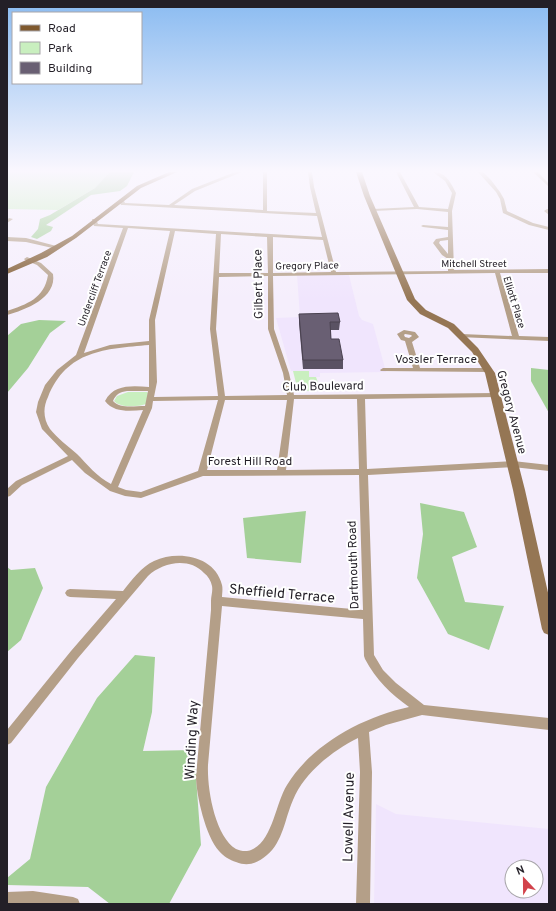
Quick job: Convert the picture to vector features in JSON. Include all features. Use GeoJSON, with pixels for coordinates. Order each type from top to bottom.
{"type":"FeatureCollection","features":[{"type":"Feature","properties":{"kind":"main road"},"geometry":{"type":"LineString","coordinates":[[7,272],[54,247],[102,215]]}},
{"type":"Feature","properties":{"kind":"main road"},"geometry":{"type":"LineString","coordinates":[[91,223],[102,215]]}},
{"type":"Feature","properties":{"kind":"main road","name":"Gregory Avenue"},"geometry":{"type":"LineString","coordinates":[[375,215],[398,273],[411,300],[423,312],[451,326],[475,350],[488,370],[496,394],[513,464],[549,629]]}},
{"type":"Feature","properties":{"kind":"main road"},"geometry":{"type":"LineString","coordinates":[[7,268],[30,260]]}},
{"type":"Feature","properties":{"kind":"street"},"geometry":{"type":"LineString","coordinates":[[310,215],[319,215],[334,274]]}},
{"type":"Feature","properties":{"kind":"street"},"geometry":{"type":"LineString","coordinates":[[450,215],[451,272]]}},
{"type":"Feature","properties":{"kind":"street"},"geometry":{"type":"LineString","coordinates":[[510,215],[531,224],[549,229]]}},
{"type":"Feature","properties":{"kind":"street"},"geometry":{"type":"LineString","coordinates":[[91,223],[126,227],[325,239]]}},
{"type":"Feature","properties":{"kind":"street"},"geometry":{"type":"LineString","coordinates":[[423,226],[451,229]]}},
{"type":"Feature","properties":{"kind":"street","name":"Undercliff Terrace"},"geometry":{"type":"LineString","coordinates":[[79,356],[126,227]]}},
{"type":"Feature","properties":{"kind":"street"},"geometry":{"type":"LineString","coordinates":[[113,489],[148,408],[152,389],[152,320],[173,230]]}},
{"type":"Feature","properties":{"kind":"street"},"geometry":{"type":"LineString","coordinates":[[202,473],[222,398],[213,329],[219,232]]}},
{"type":"Feature","properties":{"kind":"street","name":"Gilbert Place"},"geometry":{"type":"LineString","coordinates":[[270,236],[271,329],[286,373],[291,397],[281,473]]}},
{"type":"Feature","properties":{"kind":"street"},"geometry":{"type":"LineString","coordinates":[[450,238],[443,238],[438,240],[436,243],[444,254],[450,258]]}},
{"type":"Feature","properties":{"kind":"street"},"geometry":{"type":"LineString","coordinates":[[7,239],[26,240],[54,247]]}},
{"type":"Feature","properties":{"kind":"street"},"geometry":{"type":"LineString","coordinates":[[7,313],[37,301],[49,286],[50,276],[30,260]]}},
{"type":"Feature","properties":{"kind":"street","name":"Mitchell Street"},"geometry":{"type":"LineString","coordinates":[[398,273],[549,271]]}},
{"type":"Feature","properties":{"kind":"street","name":"Elliott Place"},"geometry":{"type":"LineString","coordinates":[[497,272],[516,337]]}},
{"type":"Feature","properties":{"kind":"street","name":"Gregory Place"},"geometry":{"type":"LineString","coordinates":[[216,275],[398,273]]}},
{"type":"Feature","properties":{"kind":"street"},"geometry":{"type":"LineString","coordinates":[[461,336],[549,339]]}},
{"type":"Feature","properties":{"kind":"street"},"geometry":{"type":"LineString","coordinates":[[408,340],[417,370]]}},
{"type":"Feature","properties":{"kind":"street","name":"Forest Hill Road"},"geometry":{"type":"LineString","coordinates":[[152,342],[110,347],[79,356],[59,371],[48,385],[40,412],[46,429],[99,481],[125,494],[141,495],[154,492],[202,473],[362,472],[513,464],[549,468]]}},
{"type":"Feature","properties":{"kind":"street","name":"Vossler Terrace"},"geometry":{"type":"LineString","coordinates":[[383,370],[488,370]]}},
{"type":"Feature","properties":{"kind":"street"},"geometry":{"type":"LineString","coordinates":[[148,408],[116,407],[112,406],[109,401],[112,395],[119,391],[152,389]]}},
{"type":"Feature","properties":{"kind":"street","name":"Club Boulevard"},"geometry":{"type":"LineString","coordinates":[[150,399],[496,394]]}},
{"type":"Feature","properties":{"kind":"street","name":"Dartmouth Road"},"geometry":{"type":"LineString","coordinates":[[360,396],[369,656],[375,669],[383,679],[399,695],[422,710]]}},
{"type":"Feature","properties":{"kind":"street"},"geometry":{"type":"LineString","coordinates":[[7,494],[19,483],[74,456]]}},
{"type":"Feature","properties":{"kind":"street","name":"Winding Way"},"geometry":{"type":"LineString","coordinates":[[7,739],[99,624],[149,569],[164,562],[181,559],[197,562],[209,570],[216,578],[216,601],[202,781],[211,820],[220,842],[231,852],[242,858],[256,856],[271,842],[291,790],[310,766],[325,752],[382,721],[410,712],[422,710],[549,724]]}},
{"type":"Feature","properties":{"kind":"street"},"geometry":{"type":"LineString","coordinates":[[70,593],[125,595]]}},
{"type":"Feature","properties":{"kind":"street","name":"Sheffield Terrace"},"geometry":{"type":"LineString","coordinates":[[216,601],[368,615]]}},
{"type":"Feature","properties":{"kind":"street","name":"Lowell Avenue"},"geometry":{"type":"LineString","coordinates":[[363,730],[366,772],[363,904]]}},
{"type":"Feature","properties":{"kind":"street"},"geometry":{"type":"LineString","coordinates":[[7,899],[33,898],[73,904]]}},
{"type":"Feature","properties":{"kind":"shaded area"},"geometry":{"type":"Polygon","coordinates":[[[297,275],[349,275],[359,316],[362,320],[373,324],[386,372],[320,373],[320,377],[309,377],[309,371],[291,371],[276,318],[300,317],[297,275]]]}},
{"type":"Feature","properties":{"kind":"shaded area"},"geometry":{"type":"Polygon","coordinates":[[[376,804],[396,814],[549,829],[549,904],[374,904],[376,804]]]}},
{"type":"Feature","properties":{"kind":"green space"},"geometry":{"type":"Polygon","coordinates":[[[50,215],[62,215],[46,225],[53,227],[51,231],[37,239],[31,237],[38,229],[40,219],[50,215]]]}},
{"type":"Feature","properties":{"kind":"green space"},"geometry":{"type":"Polygon","coordinates":[[[39,320],[66,321],[50,333],[28,368],[7,393],[7,336],[21,324],[39,320]]]}},
{"type":"Feature","properties":{"kind":"green space"},"geometry":{"type":"Polygon","coordinates":[[[531,368],[549,370],[549,413],[531,381],[531,368]]]}},
{"type":"Feature","properties":{"kind":"green space"},"geometry":{"type":"Polygon","coordinates":[[[293,371],[309,371],[309,377],[316,377],[321,391],[298,391],[293,371]]]}},
{"type":"Feature","properties":{"kind":"green space"},"geometry":{"type":"Polygon","coordinates":[[[128,392],[147,392],[146,404],[129,406],[120,405],[114,401],[117,396],[128,392]]]}},
{"type":"Feature","properties":{"kind":"green space"},"geometry":{"type":"Polygon","coordinates":[[[420,503],[464,512],[477,547],[452,557],[465,602],[504,606],[489,650],[448,634],[417,578],[423,534],[420,503]]]}},
{"type":"Feature","properties":{"kind":"green space"},"geometry":{"type":"Polygon","coordinates":[[[306,511],[301,563],[247,558],[243,518],[306,511]]]}},
{"type":"Feature","properties":{"kind":"green space"},"geometry":{"type":"Polygon","coordinates":[[[7,567],[11,570],[35,568],[43,588],[21,640],[7,652],[7,567]]]}},
{"type":"Feature","properties":{"kind":"green space"},"geometry":{"type":"Polygon","coordinates":[[[135,655],[155,657],[152,712],[143,751],[194,750],[201,845],[169,904],[110,904],[88,887],[7,885],[7,878],[30,859],[46,787],[97,698],[135,655]]]}},
{"type":"Feature","properties":{"kind":"building"},"geometry":{"type":"Polygon","coordinates":[[[338,313],[340,322],[330,322],[331,339],[339,339],[343,360],[303,360],[299,314],[338,313]]]}}]}
